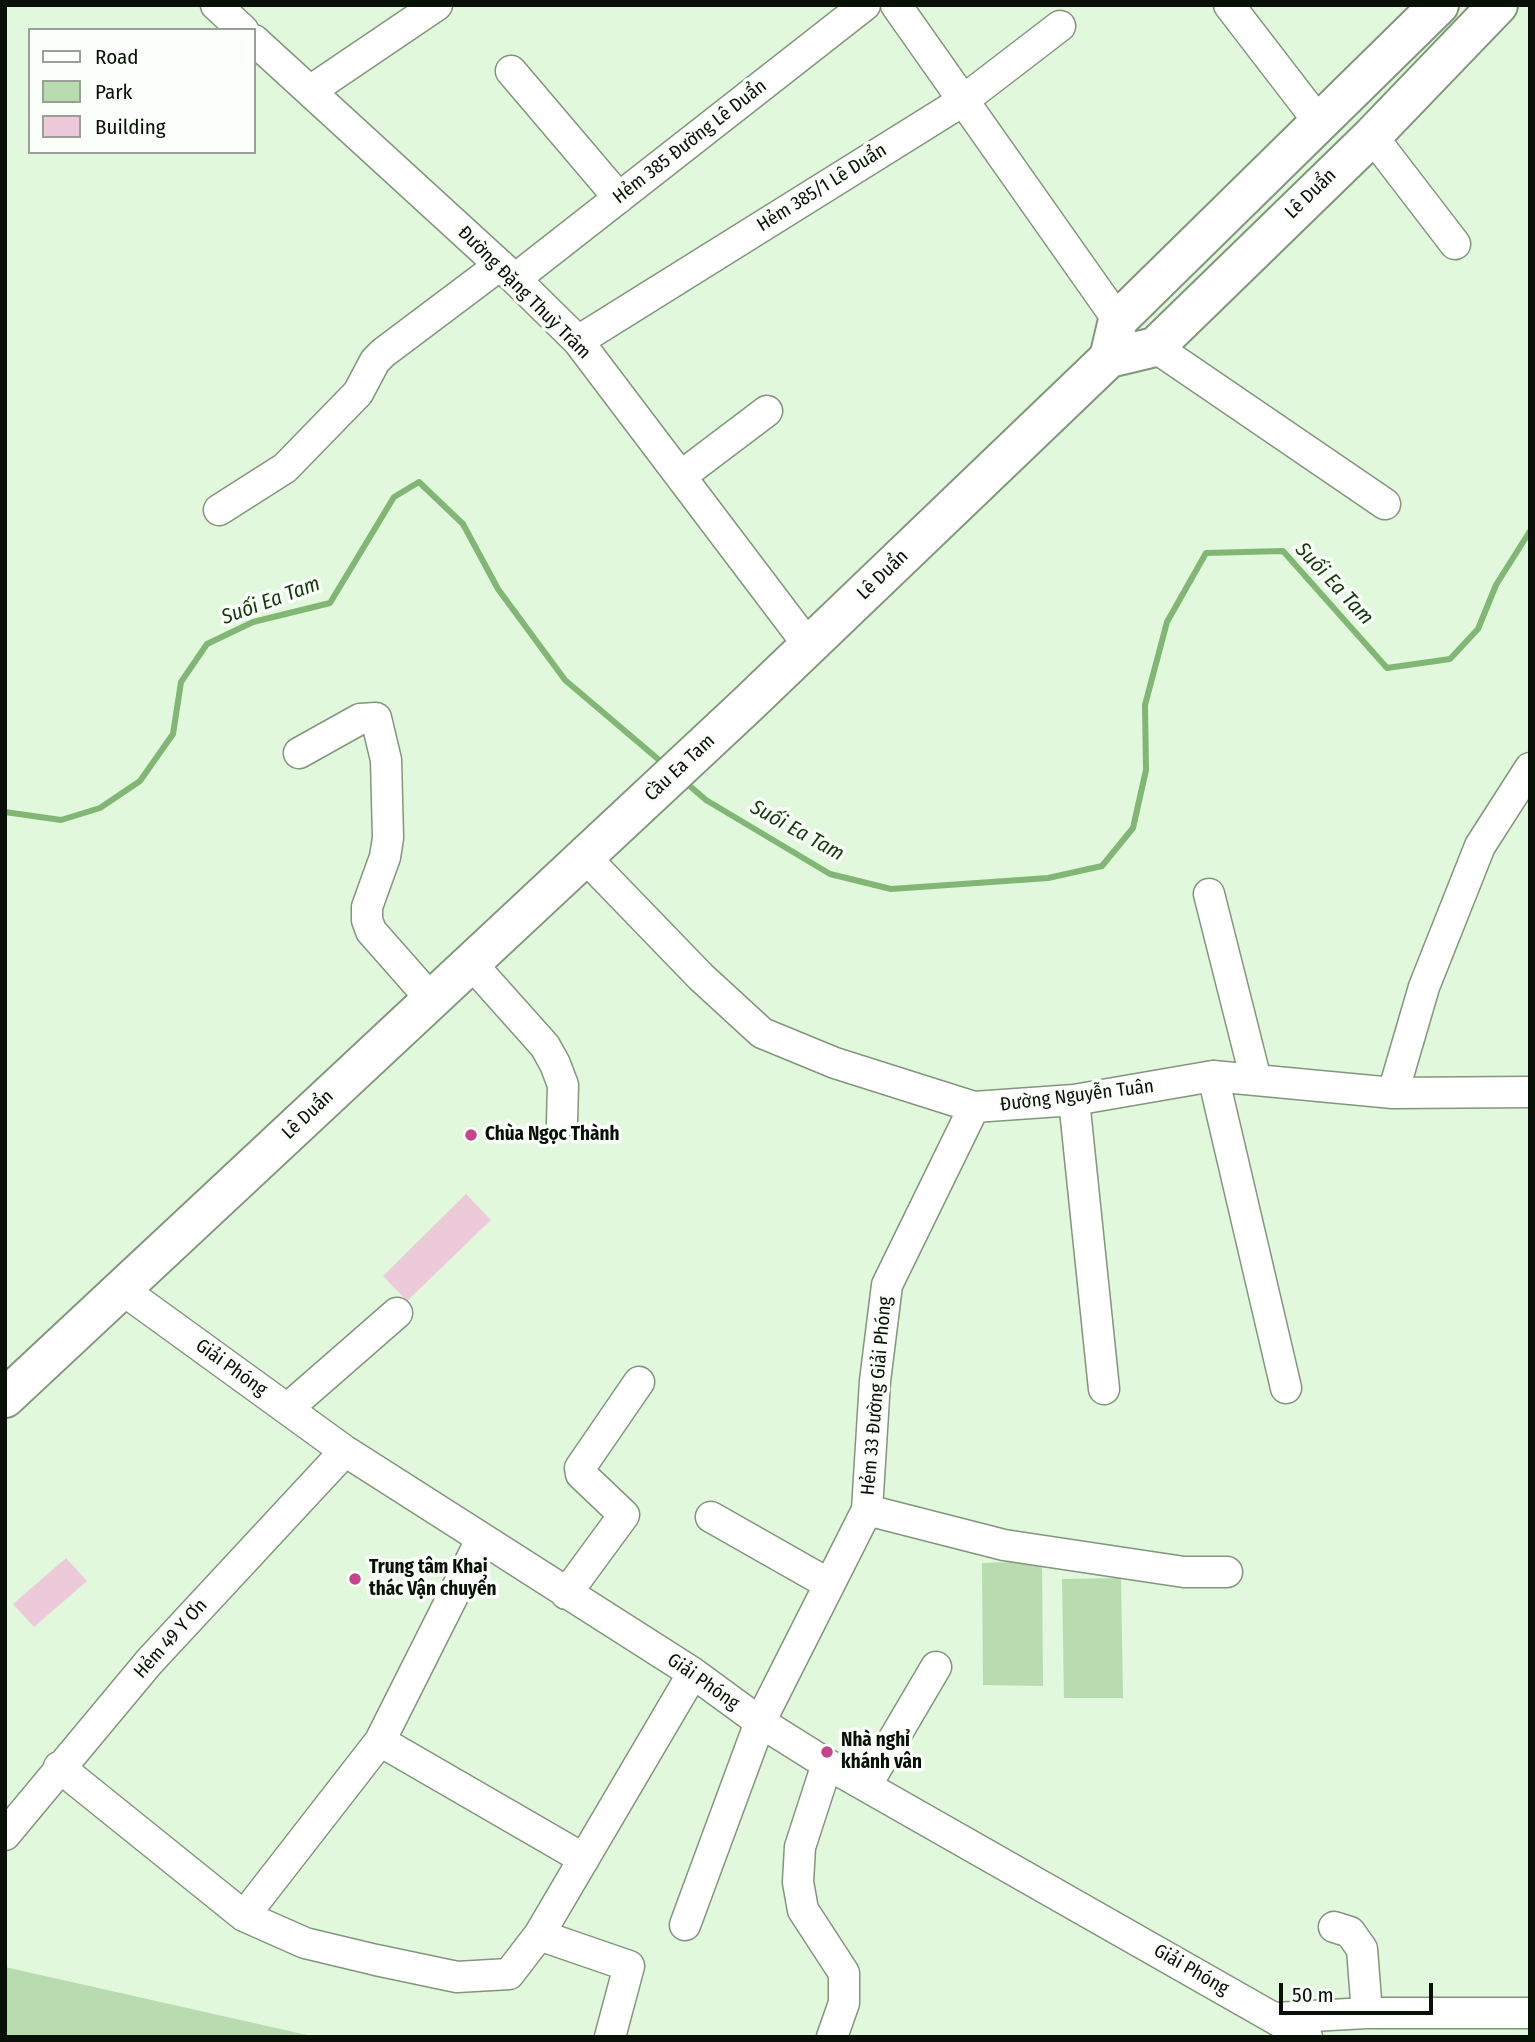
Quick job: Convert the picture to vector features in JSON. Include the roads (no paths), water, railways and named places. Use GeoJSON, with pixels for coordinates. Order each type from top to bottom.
{"type":"FeatureCollection","features":[{"type":"Feature","properties":{"kind":"main road"},"geometry":{"type":"LineString","coordinates":[[1109,358],[1118,320],[1439,5]]}},
{"type":"Feature","properties":{"kind":"main road","name":"Lê Duẩn"},"geometry":{"type":"LineString","coordinates":[[747,705],[1109,358],[1154,346],[1372,135],[1498,5]]}},
{"type":"Feature","properties":{"kind":"main road","name":"Cầu Ea Tam"},"geometry":{"type":"LineString","coordinates":[[612,831],[747,705]]}},
{"type":"Feature","properties":{"kind":"main road","name":"Lê Duẩn"},"geometry":{"type":"LineString","coordinates":[[5,1398],[583,855],[612,831]]}},
{"type":"Feature","properties":{"kind":"street"},"geometry":{"type":"LineString","coordinates":[[216,5],[241,28]]}},
{"type":"Feature","properties":{"kind":"street"},"geometry":{"type":"LineString","coordinates":[[310,91],[437,5]]}},
{"type":"Feature","properties":{"kind":"street","name":"Hẻm 385 Đường Lê Duẩn"},"geometry":{"type":"LineString","coordinates":[[219,510],[285,468],[358,393],[375,361],[383,353],[619,198],[865,5]]}},
{"type":"Feature","properties":{"kind":"street"},"geometry":{"type":"LineString","coordinates":[[896,5],[961,102],[1118,320]]}},
{"type":"Feature","properties":{"kind":"street"},"geometry":{"type":"LineString","coordinates":[[1229,5],[1319,122]]}},
{"type":"Feature","properties":{"kind":"street","name":"Hẻm 385/1 Lê Duẩn"},"geometry":{"type":"LineString","coordinates":[[578,341],[961,102],[1060,26]]}},
{"type":"Feature","properties":{"kind":"street","name":"Đường Đặng Thuỳ Trâm"},"geometry":{"type":"LineString","coordinates":[[256,42],[508,272],[578,341],[809,646]]}},
{"type":"Feature","properties":{"kind":"street"},"geometry":{"type":"LineString","coordinates":[[511,71],[619,198]]}},
{"type":"Feature","properties":{"kind":"street"},"geometry":{"type":"LineString","coordinates":[[1372,135],[1455,244]]}},
{"type":"Feature","properties":{"kind":"street"},"geometry":{"type":"LineString","coordinates":[[1154,346],[1385,504]]}},
{"type":"Feature","properties":{"kind":"street"},"geometry":{"type":"LineString","coordinates":[[681,476],[767,411]]}},
{"type":"Feature","properties":{"kind":"street"},"geometry":{"type":"LineString","coordinates":[[299,753],[360,719],[376,718],[386,760],[388,838],[385,857],[367,907],[367,920],[371,931],[431,999]]}},
{"type":"Feature","properties":{"kind":"street"},"geometry":{"type":"LineString","coordinates":[[1393,1093],[1424,987],[1480,846],[1530,768]]}},
{"type":"Feature","properties":{"kind":"street","name":"Đường Nguyễn Tuân"},"geometry":{"type":"LineString","coordinates":[[583,855],[701,978],[762,1033],[835,1063],[974,1107],[1074,1100],[1213,1076],[1393,1093],[1530,1092]]}},
{"type":"Feature","properties":{"kind":"street"},"geometry":{"type":"LineString","coordinates":[[1209,894],[1256,1080]]}},
{"type":"Feature","properties":{"kind":"street"},"geometry":{"type":"LineString","coordinates":[[470,962],[544,1046],[555,1065],[563,1085],[562,1122]]}},
{"type":"Feature","properties":{"kind":"street"},"geometry":{"type":"LineString","coordinates":[[1213,1076],[1286,1388]]}},
{"type":"Feature","properties":{"kind":"street"},"geometry":{"type":"LineString","coordinates":[[1074,1100],[1104,1388]]}},
{"type":"Feature","properties":{"kind":"street","name":"Hẻm 33 Đường Giải Phóng"},"geometry":{"type":"LineString","coordinates":[[685,1925],[760,1722],[867,1510],[875,1381],[887,1285],[974,1107]]}},
{"type":"Feature","properties":{"kind":"street","name":"Giải Phóng"},"geometry":{"type":"LineString","coordinates":[[123,1290],[345,1451],[693,1673],[760,1722],[827,1764],[1307,2037]]}},
{"type":"Feature","properties":{"kind":"street"},"geometry":{"type":"LineString","coordinates":[[288,1409],[397,1313]]}},
{"type":"Feature","properties":{"kind":"street"},"geometry":{"type":"LineString","coordinates":[[566,1594],[624,1515],[581,1475],[580,1468],[639,1381]]}},
{"type":"Feature","properties":{"kind":"street","name":"Hẻm 49 Y Ơn"},"geometry":{"type":"LineString","coordinates":[[5,1835],[149,1662],[345,1451]]}},
{"type":"Feature","properties":{"kind":"street"},"geometry":{"type":"LineString","coordinates":[[867,1510],[1004,1545],[1184,1572],[1227,1572]]}},
{"type":"Feature","properties":{"kind":"street"},"geometry":{"type":"LineString","coordinates":[[711,1517],[829,1584]]}},
{"type":"Feature","properties":{"kind":"street"},"geometry":{"type":"LineString","coordinates":[[244,1916],[380,1741],[481,1540]]}},
{"type":"Feature","properties":{"kind":"street"},"geometry":{"type":"LineString","coordinates":[[866,1786],[936,1667]]}},
{"type":"Feature","properties":{"kind":"street"},"geometry":{"type":"LineString","coordinates":[[59,1767],[244,1916],[305,1943],[457,1976],[509,1974],[539,1935],[693,1673]]}},
{"type":"Feature","properties":{"kind":"street"},"geometry":{"type":"LineString","coordinates":[[380,1741],[583,1858]]}},
{"type":"Feature","properties":{"kind":"street"},"geometry":{"type":"LineString","coordinates":[[827,1764],[800,1847],[798,1882],[803,1910],[844,1973],[844,2003],[832,2037]]}},
{"type":"Feature","properties":{"kind":"street"},"geometry":{"type":"LineString","coordinates":[[1334,1927],[1350,1932],[1362,1949],[1367,2013]]}},
{"type":"Feature","properties":{"kind":"street"},"geometry":{"type":"LineString","coordinates":[[539,1935],[629,1966],[610,2037]]}},
{"type":"Feature","properties":{"kind":"street"},"geometry":{"type":"LineString","coordinates":[[1275,2018],[1367,2013],[1530,2013]]}},
{"type":"Feature","properties":{"kind":"waterway","name":"Suối Ea Tam"},"geometry":{"type":"LineString","coordinates":[[5,812],[61,820],[100,808],[140,781],[173,734],[181,682],[207,644],[253,622],[330,603],[394,497],[419,482],[463,524],[498,589],[565,680],[665,765]]}},
{"type":"Feature","properties":{"kind":"waterway","name":"Suối Ea Tam"},"geometry":{"type":"LineString","coordinates":[[684,781],[706,800],[830,874],[891,889],[1048,878],[1102,866],[1133,828],[1146,770],[1145,705],[1167,622],[1206,553],[1283,551],[1387,668],[1450,659],[1478,629],[1496,585],[1530,531]]}},
{"type":"Feature","properties":{"kind":"place","name":"Chùa Ngọc Thành"},"geometry":{"type":"Point","coordinates":[471,1135]}},
{"type":"Feature","properties":{"kind":"place","name":"Trung tâm Khai thác Vận chuyển"},"geometry":{"type":"Point","coordinates":[355,1579]}},
{"type":"Feature","properties":{"kind":"place","name":"Nhà nghỉ khánh vân"},"geometry":{"type":"Point","coordinates":[827,1752]}}]}
